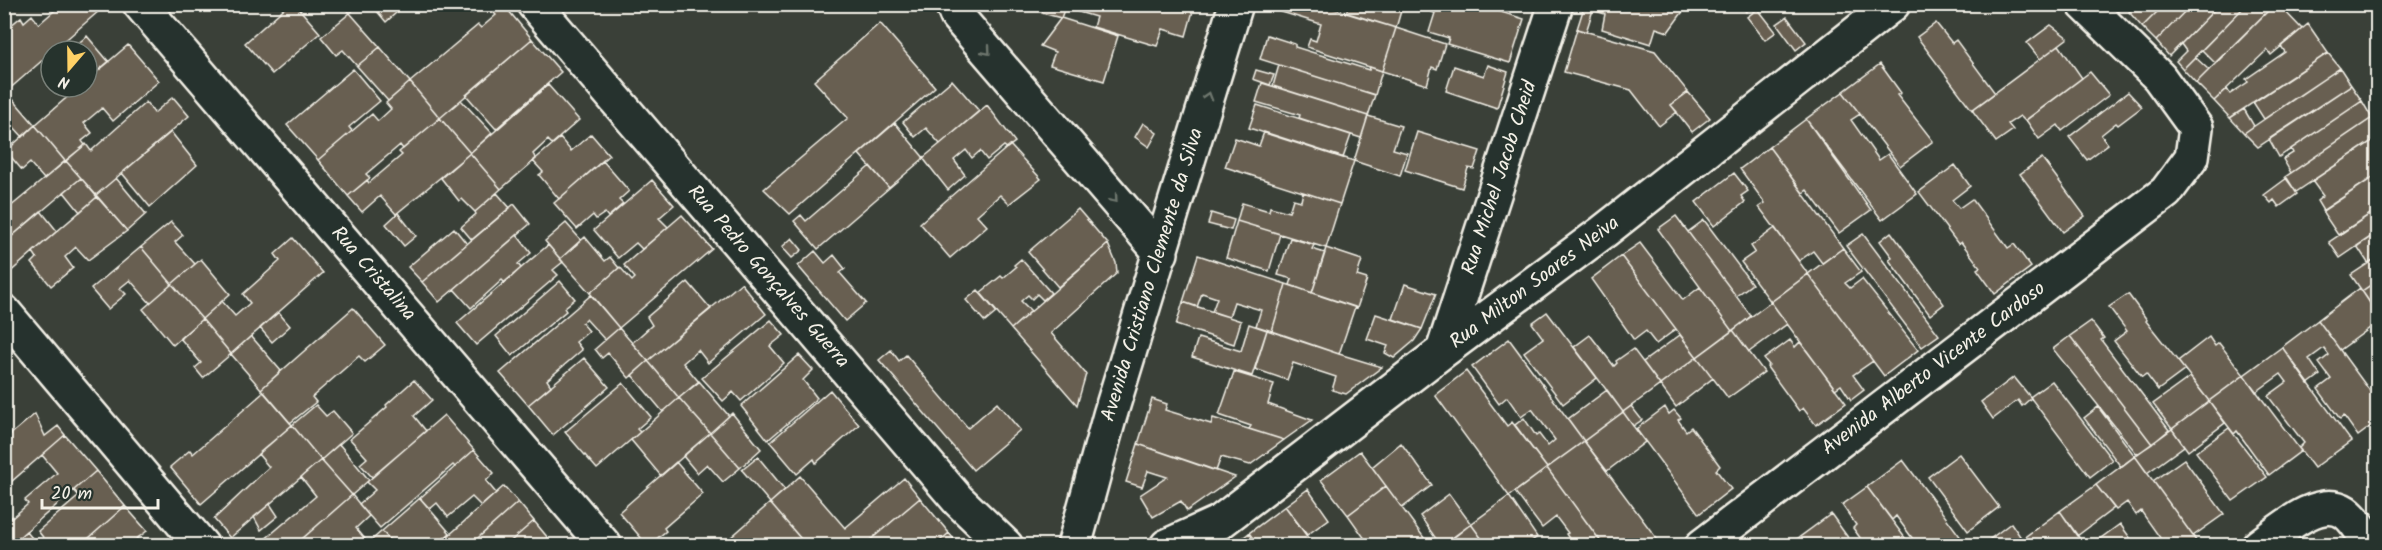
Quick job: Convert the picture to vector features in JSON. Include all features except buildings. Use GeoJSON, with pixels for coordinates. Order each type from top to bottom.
{"type":"FeatureCollection","features":[{"type":"Feature","properties":{"kind":"street","name":"Rua Cristalina"},"geometry":{"type":"LineString","coordinates":[[140,4],[604,546]]}},
{"type":"Feature","properties":{"kind":"street","name":"Rua Pedro Gonçalves Guerra"},"geometry":{"type":"LineString","coordinates":[[534,4],[958,500],[1006,546]]}},
{"type":"Feature","properties":{"kind":"street"},"geometry":{"type":"LineString","coordinates":[[952,4],[957,16],[1161,253]]}},
{"type":"Feature","properties":{"kind":"street","name":"Avenida Cristiano Clemente da Silva"},"geometry":{"type":"LineString","coordinates":[[1074,546],[1110,415],[1236,4]]}},
{"type":"Feature","properties":{"kind":"street","name":"Rua Michel Jacob Cheid"},"geometry":{"type":"LineString","coordinates":[[1443,351],[1556,4]]}},
{"type":"Feature","properties":{"kind":"street","name":"Rua Milton Soares Neiva"},"geometry":{"type":"LineString","coordinates":[[1167,546],[1220,522],[1603,232],[1893,4]]}},
{"type":"Feature","properties":{"kind":"street","name":"Avenida Alberto Vicente Cardoso"},"geometry":{"type":"LineString","coordinates":[[1702,546],[2166,192],[2192,157],[2196,128],[2159,77],[2084,4]]}},
{"type":"Feature","properties":{"kind":"street"},"geometry":{"type":"LineString","coordinates":[[4,312],[202,546]]}},
{"type":"Feature","properties":{"kind":"street"},"geometry":{"type":"LineString","coordinates":[[2259,546],[2297,518],[2326,507],[2345,512],[2361,529],[2371,546]]}}]}
